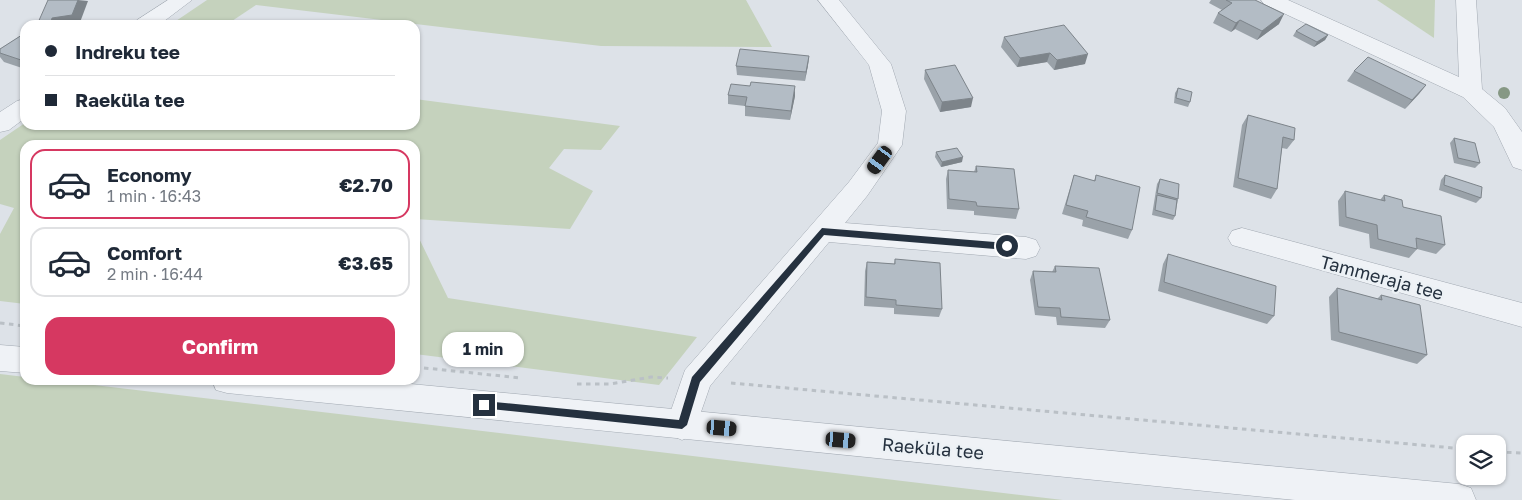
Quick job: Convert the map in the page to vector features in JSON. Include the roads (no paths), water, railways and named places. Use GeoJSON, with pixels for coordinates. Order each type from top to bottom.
{"type":"FeatureCollection","features":[{"type":"Feature","properties":{"kind":"street"},"geometry":{"type":"LineString","coordinates":[[152,20],[182,0]]}},
{"type":"Feature","properties":{"kind":"street"},"geometry":{"type":"LineString","coordinates":[[682,425],[696,380],[858,189],[890,145],[894,111],[880,64],[828,0]]}},
{"type":"Feature","properties":{"kind":"street"},"geometry":{"type":"LineString","coordinates":[[1271,0],[1471,92],[1492,107],[1514,135],[1522,161]]}},
{"type":"Feature","properties":{"kind":"street"},"geometry":{"type":"LineString","coordinates":[[1466,0],[1471,92]]}},
{"type":"Feature","properties":{"kind":"street"},"geometry":{"type":"LineString","coordinates":[[0,124],[20,110]]}},
{"type":"Feature","properties":{"kind":"street"},"geometry":{"type":"LineString","coordinates":[[822,232],[1026,248]]}},
{"type":"Feature","properties":{"kind":"street","name":"Tammeraja tee"},"geometry":{"type":"LineString","coordinates":[[1242,238],[1522,315]]}},
{"type":"Feature","properties":{"kind":"street"},"geometry":{"type":"LineString","coordinates":[[0,358],[20,360]]}},
{"type":"Feature","properties":{"kind":"street","name":"Raeküla tee"},"geometry":{"type":"LineString","coordinates":[[278,385],[1459,500]]}}]}
